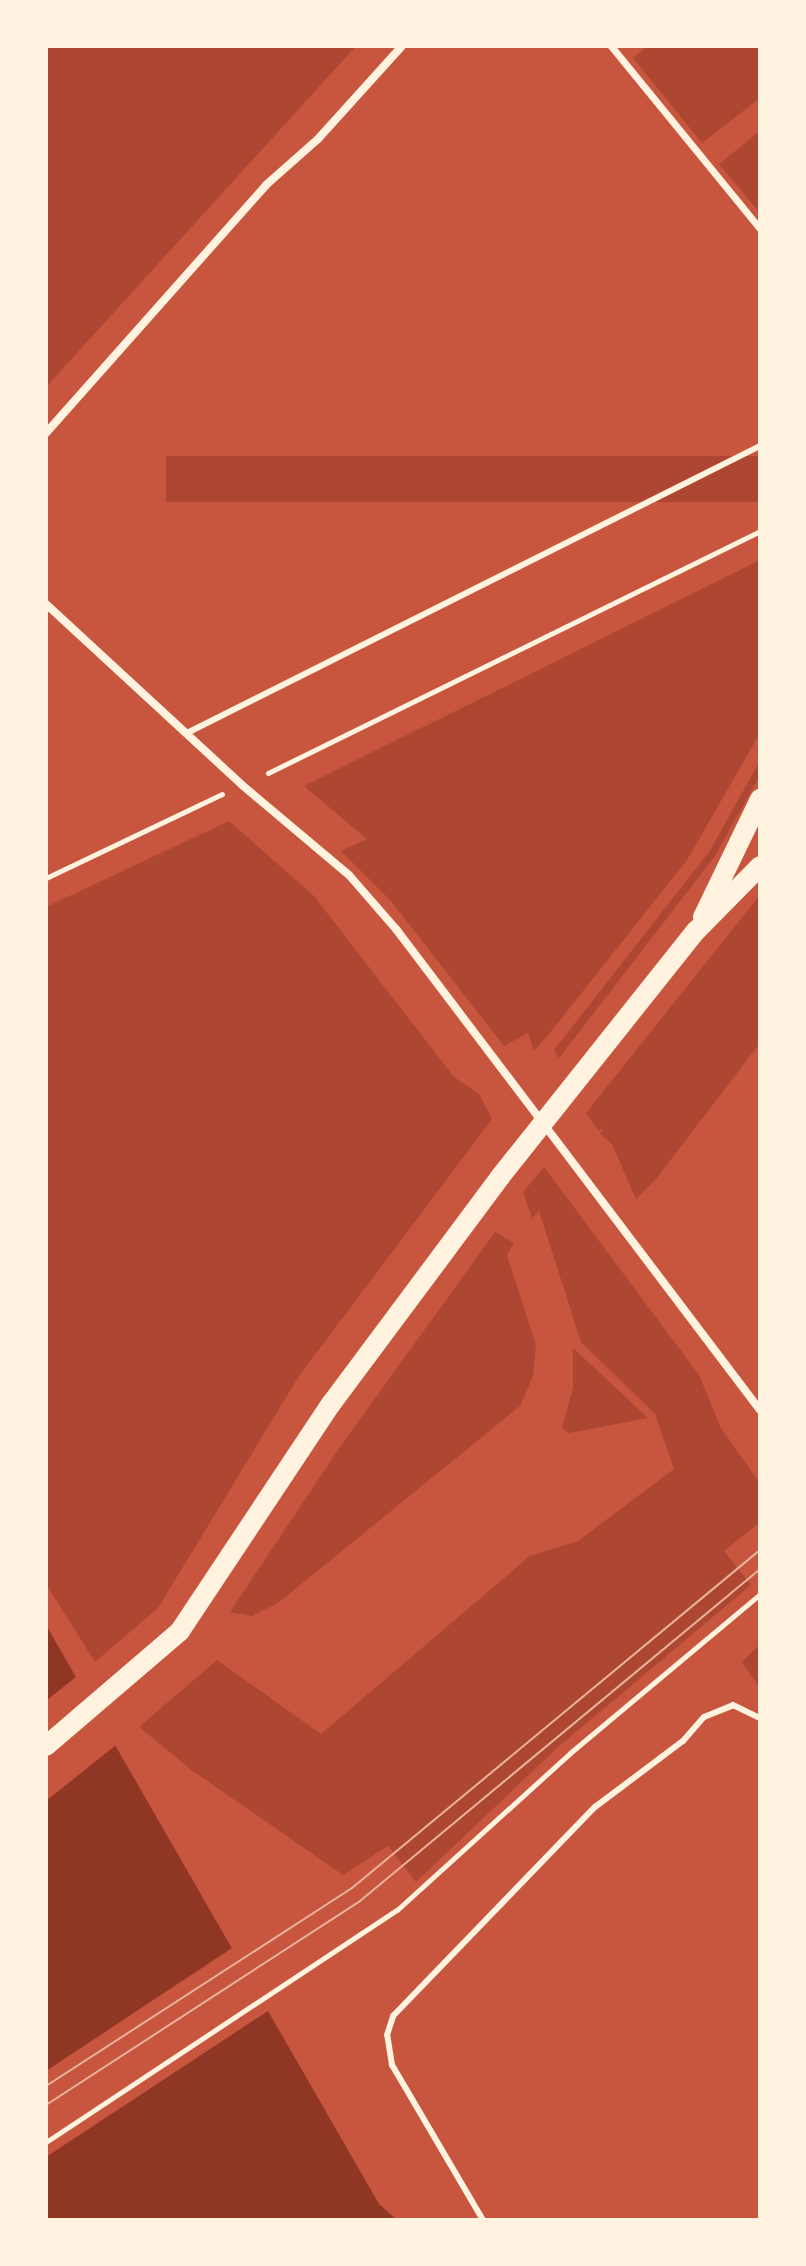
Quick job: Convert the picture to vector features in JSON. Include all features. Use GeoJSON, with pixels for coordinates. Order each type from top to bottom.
{"type":"FeatureCollection","features":[{"type":"Feature","properties":{"kind":"main road"},"geometry":{"type":"LineString","coordinates":[[696,931],[760,799]]}},
{"type":"Feature","properties":{"kind":"main road"},"geometry":{"type":"LineString","coordinates":[[46,1746],[147,1664],[197,1609],[331,1404],[520,1151],[696,931],[760,866]]}},
{"type":"Feature","properties":{"kind":"street"},"geometry":{"type":"LineString","coordinates":[[46,433],[266,185],[318,139],[402,46]]}},
{"type":"Feature","properties":{"kind":"street"},"geometry":{"type":"LineString","coordinates":[[611,46],[760,229]]}},
{"type":"Feature","properties":{"kind":"street"},"geometry":{"type":"LineString","coordinates":[[46,604],[349,875],[396,929],[760,1410]]}},
{"type":"Feature","properties":{"kind":"lane"},"geometry":{"type":"LineString","coordinates":[[187,733],[760,446]]}},
{"type":"Feature","properties":{"kind":"lane"},"geometry":{"type":"LineString","coordinates":[[483,2220],[392,2065],[387,2035],[393,2016],[585,1817],[683,1741],[704,1717],[733,1705],[760,1718]]}},
{"type":"Feature","properties":{"kind":"path"},"geometry":{"type":"LineString","coordinates":[[268,773],[760,531]]}},
{"type":"Feature","properties":{"kind":"path"},"geometry":{"type":"LineString","coordinates":[[46,878],[222,794]]}},
{"type":"Feature","properties":{"kind":"path"},"geometry":{"type":"LineString","coordinates":[[46,2142],[377,1925],[570,1753],[760,1594]]}},
{"type":"Feature","properties":{"kind":"shaded area"},"geometry":{"type":"Polygon","coordinates":[[[46,46],[356,46],[46,387],[46,46]]]}},
{"type":"Feature","properties":{"kind":"shaded area"},"geometry":{"type":"Polygon","coordinates":[[[648,46],[760,46],[760,98],[702,143],[633,58],[648,46]]]}},
{"type":"Feature","properties":{"kind":"shaded area"},"geometry":{"type":"Polygon","coordinates":[[[760,131],[760,213],[719,164],[760,131]]]}},
{"type":"Feature","properties":{"kind":"shaded area"},"geometry":{"type":"Polygon","coordinates":[[[166,456],[760,456],[760,502],[166,502],[166,456]]]}},
{"type":"Feature","properties":{"kind":"shaded area"},"geometry":{"type":"Polygon","coordinates":[[[760,560],[760,733],[687,860],[549,1034],[534,1051],[528,1033],[504,1046],[391,901],[341,851],[367,839],[304,786],[760,560]]]}},
{"type":"Feature","properties":{"kind":"shaded area"},"geometry":{"type":"Polygon","coordinates":[[[760,761],[760,775],[715,856],[559,1058],[554,1050],[709,852],[760,761]]]}},
{"type":"Feature","properties":{"kind":"shaded area"},"geometry":{"type":"Polygon","coordinates":[[[229,821],[314,896],[454,1077],[479,1094],[492,1119],[299,1376],[158,1608],[95,1662],[46,1584],[46,907],[229,821]]]}},
{"type":"Feature","properties":{"kind":"shaded area"},"geometry":{"type":"Polygon","coordinates":[[[760,895],[760,1043],[656,1179],[636,1199],[612,1144],[600,1134],[605,1125],[599,1131],[586,1113],[760,895]]]}},
{"type":"Feature","properties":{"kind":"shaded area"},"geometry":{"type":"Polygon","coordinates":[[[544,1167],[699,1375],[721,1428],[760,1483],[760,1522],[724,1551],[751,1585],[557,1748],[416,1882],[388,1846],[343,1875],[193,1771],[139,1727],[217,1660],[321,1734],[530,1556],[578,1541],[674,1469],[655,1414],[581,1342],[539,1211],[532,1218],[523,1192],[544,1167]]]}},
{"type":"Feature","properties":{"kind":"shaded area"},"geometry":{"type":"Polygon","coordinates":[[[495,1232],[514,1243],[507,1255],[536,1345],[533,1376],[520,1406],[278,1603],[252,1616],[230,1612],[340,1447],[495,1232]]]}},
{"type":"Feature","properties":{"kind":"shaded area"},"geometry":{"type":"Polygon","coordinates":[[[573,1348],[648,1418],[569,1433],[562,1428],[573,1388],[573,1348]]]}},
{"type":"Feature","properties":{"kind":"shaded area"},"geometry":{"type":"Polygon","coordinates":[[[46,1625],[379,2204],[397,2220],[46,2220],[46,1625]]]}},
{"type":"Feature","properties":{"kind":"shaded area"},"geometry":{"type":"Polygon","coordinates":[[[760,1644],[760,1688],[742,1662],[760,1644]]]}},
{"type":"Feature","properties":{"kind":"pier"},"geometry":{"type":"Polygon","coordinates":[[[77,1676],[116,1745],[46,1801],[46,1701],[77,1676]]]}},
{"type":"Feature","properties":{"kind":"pier"},"geometry":{"type":"Polygon","coordinates":[[[235,1946],[271,2009],[46,2157],[46,2071],[235,1946]]]}},
{"type":"Feature","properties":{"kind":"tram line"},"geometry":{"type":"LineString","coordinates":[[46,2086],[352,1888],[760,1550]]}},
{"type":"Feature","properties":{"kind":"tram line"},"geometry":{"type":"LineString","coordinates":[[46,2105],[360,1901],[760,1569]]}}]}
